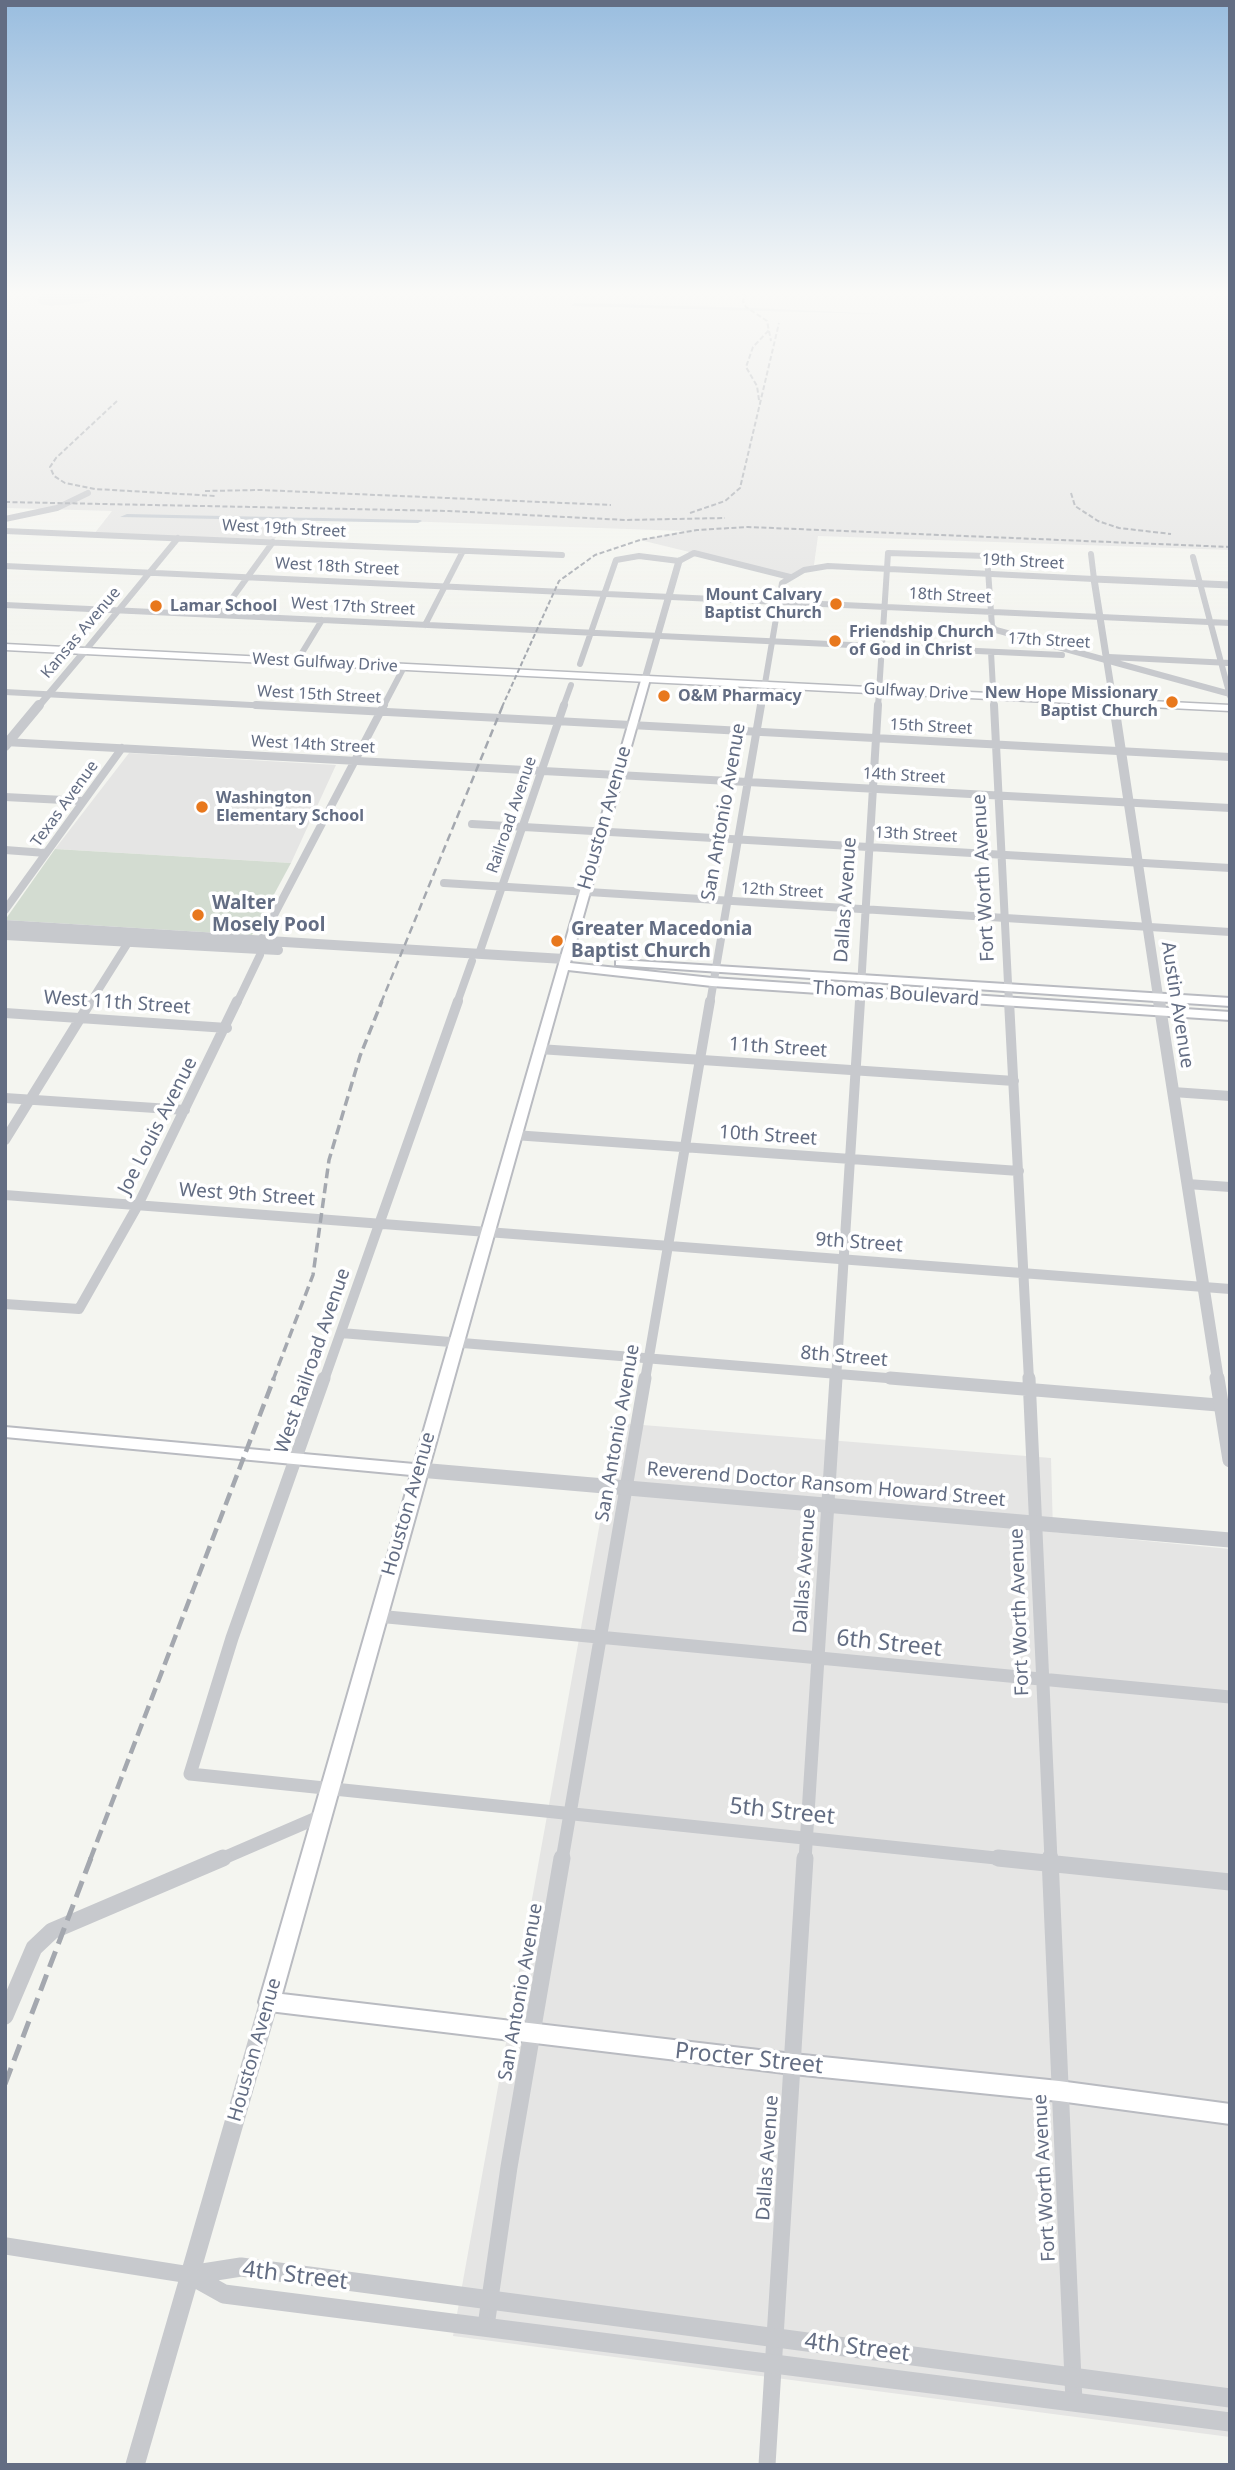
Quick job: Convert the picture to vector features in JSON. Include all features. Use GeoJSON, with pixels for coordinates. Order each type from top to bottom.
{"type":"FeatureCollection","features":[{"type":"Feature","properties":{"kind":"main road","name":"West Gulfway Drive"},"geometry":{"type":"LineString","coordinates":[[5,647],[645,679]]}},
{"type":"Feature","properties":{"kind":"main road","name":"Gulfway Drive"},"geometry":{"type":"LineString","coordinates":[[645,679],[1230,708]]}},
{"type":"Feature","properties":{"kind":"main road","name":"Houston Avenue"},"geometry":{"type":"LineString","coordinates":[[269,2002],[645,679]]}},
{"type":"Feature","properties":{"kind":"main road","name":"Thomas Boulevard"},"geometry":{"type":"LineString","coordinates":[[564,962],[714,969],[1010,1002],[1230,1016]]}},
{"type":"Feature","properties":{"kind":"main road","name":"Thomas Boulevard"},"geometry":{"type":"LineString","coordinates":[[564,962],[712,982],[1009,988],[1230,1002]]}},
{"type":"Feature","properties":{"kind":"main road"},"geometry":{"type":"LineString","coordinates":[[5,1432],[419,1470]]}},
{"type":"Feature","properties":{"kind":"main road","name":"Procter Street"},"geometry":{"type":"LineString","coordinates":[[269,2002],[531,2035],[1059,2091],[1230,2114]]}},
{"type":"Feature","properties":{"kind":"street"},"geometry":{"type":"LineString","coordinates":[[5,519],[65,503],[88,493]]}},
{"type":"Feature","properties":{"kind":"street","name":"West 19th Street"},"geometry":{"type":"LineString","coordinates":[[5,531],[562,555]]}},
{"type":"Feature","properties":{"kind":"street","name":"Kansas Avenue"},"geometry":{"type":"LineString","coordinates":[[6,743],[178,538]]}},
{"type":"Feature","properties":{"kind":"street"},"geometry":{"type":"LineString","coordinates":[[220,615],[273,542]]}},
{"type":"Feature","properties":{"kind":"street"},"geometry":{"type":"LineString","coordinates":[[425,625],[463,551]]}},
{"type":"Feature","properties":{"kind":"street"},"geometry":{"type":"LineString","coordinates":[[580,664],[616,560],[624,558],[679,561],[694,552],[790,577]]}},
{"type":"Feature","properties":{"kind":"street","name":"Dallas Avenue"},"geometry":{"type":"LineString","coordinates":[[767,2465],[888,553],[987,556],[990,574]]}},
{"type":"Feature","properties":{"kind":"street","name":"Austin Avenue"},"geometry":{"type":"LineString","coordinates":[[1090,554],[1203,1287],[1225,1406],[1230,1460]]}},
{"type":"Feature","properties":{"kind":"street"},"geometry":{"type":"LineString","coordinates":[[1193,557],[1230,695]]}},
{"type":"Feature","properties":{"kind":"street","name":"Houston Avenue"},"geometry":{"type":"LineString","coordinates":[[645,679],[679,561]]}},
{"type":"Feature","properties":{"kind":"street","name":"West 18th Street"},"geometry":{"type":"LineString","coordinates":[[5,566],[668,597]]}},
{"type":"Feature","properties":{"kind":"street","name":"19th Street"},"geometry":{"type":"LineString","coordinates":[[790,577],[815,567],[1230,585]]}},
{"type":"Feature","properties":{"kind":"street"},"geometry":{"type":"LineString","coordinates":[[990,574],[992,626],[1002,633],[1086,656]]}},
{"type":"Feature","properties":{"kind":"street","name":"San Antonio Avenue"},"geometry":{"type":"LineString","coordinates":[[486,2326],[531,2035],[669,1246],[777,601],[782,583],[790,577]]}},
{"type":"Feature","properties":{"kind":"street","name":"18th Street"},"geometry":{"type":"LineString","coordinates":[[668,597],[1230,623]]}},
{"type":"Feature","properties":{"kind":"street","name":"West 17th Street"},"geometry":{"type":"LineString","coordinates":[[5,605],[657,636]]}},
{"type":"Feature","properties":{"kind":"street"},"geometry":{"type":"LineString","coordinates":[[296,661],[322,620]]}},
{"type":"Feature","properties":{"kind":"street","name":"17th Street"},"geometry":{"type":"LineString","coordinates":[[657,636],[1086,656],[1107,660],[1230,663]]}},
{"type":"Feature","properties":{"kind":"street","name":"Fort Worth Avenue"},"geometry":{"type":"LineString","coordinates":[[991,652],[1036,1523],[1074,2402]]}},
{"type":"Feature","properties":{"kind":"street"},"geometry":{"type":"LineString","coordinates":[[1107,660],[1230,695]]}},
{"type":"Feature","properties":{"kind":"street","name":"Joe Louis Avenue"},"geometry":{"type":"LineString","coordinates":[[5,1304],[79,1309],[138,1205],[227,1028],[260,948],[404,667]]}},
{"type":"Feature","properties":{"kind":"street","name":"Railroad Avenue"},"geometry":{"type":"LineString","coordinates":[[475,958],[503,887],[571,685]]}},
{"type":"Feature","properties":{"kind":"street","name":"West 15th Street"},"geometry":{"type":"LineString","coordinates":[[5,692],[631,725]]}},
{"type":"Feature","properties":{"kind":"street","name":"15th Street"},"geometry":{"type":"LineString","coordinates":[[631,725],[1230,757]]}},
{"type":"Feature","properties":{"kind":"street","name":"West 14th Street"},"geometry":{"type":"LineString","coordinates":[[6,743],[618,775]]}},
{"type":"Feature","properties":{"kind":"street","name":"Texas Avenue"},"geometry":{"type":"LineString","coordinates":[[5,910],[122,748]]}},
{"type":"Feature","properties":{"kind":"street","name":"14th Street"},"geometry":{"type":"LineString","coordinates":[[618,775],[1230,808]]}},
{"type":"Feature","properties":{"kind":"street"},"geometry":{"type":"LineString","coordinates":[[5,797],[83,801]]}},
{"type":"Feature","properties":{"kind":"street","name":"13th Street"},"geometry":{"type":"LineString","coordinates":[[472,824],[1230,868]]}},
{"type":"Feature","properties":{"kind":"street"},"geometry":{"type":"LineString","coordinates":[[5,850],[46,853]]}},
{"type":"Feature","properties":{"kind":"street","name":"12th Street"},"geometry":{"type":"LineString","coordinates":[[444,883],[1230,932]]}},
{"type":"Feature","properties":{"kind":"street"},"geometry":{"type":"LineString","coordinates":[[5,925],[260,948]]}},
{"type":"Feature","properties":{"kind":"street"},"geometry":{"type":"LineString","coordinates":[[5,935],[564,962]]}},
{"type":"Feature","properties":{"kind":"street"},"geometry":{"type":"LineString","coordinates":[[5,1140],[129,941]]}},
{"type":"Feature","properties":{"kind":"street","name":"West Railroad Avenue"},"geometry":{"type":"LineString","coordinates":[[190,1774],[232,1638],[475,958]]}},
{"type":"Feature","properties":{"kind":"street","name":"West 11th Street"},"geometry":{"type":"LineString","coordinates":[[5,1013],[227,1028]]}},
{"type":"Feature","properties":{"kind":"street","name":"11th Street"},"geometry":{"type":"LineString","coordinates":[[539,1049],[1014,1081]]}},
{"type":"Feature","properties":{"kind":"street"},"geometry":{"type":"LineString","coordinates":[[1173,1092],[1230,1096]]}},
{"type":"Feature","properties":{"kind":"street"},"geometry":{"type":"LineString","coordinates":[[5,1098],[185,1110]]}},
{"type":"Feature","properties":{"kind":"street","name":"10th Street"},"geometry":{"type":"LineString","coordinates":[[514,1135],[1019,1171]]}},
{"type":"Feature","properties":{"kind":"street"},"geometry":{"type":"LineString","coordinates":[[1187,1184],[1230,1187]]}},
{"type":"Feature","properties":{"kind":"street","name":"West 9th Street"},"geometry":{"type":"LineString","coordinates":[[5,1195],[486,1232]]}},
{"type":"Feature","properties":{"kind":"street","name":"9th Street"},"geometry":{"type":"LineString","coordinates":[[486,1232],[1230,1289]]}},
{"type":"Feature","properties":{"kind":"street","name":"8th Street"},"geometry":{"type":"LineString","coordinates":[[341,1333],[1225,1406]]}},
{"type":"Feature","properties":{"kind":"street","name":"Reverend Doctor Ransom Howard Street"},"geometry":{"type":"LineString","coordinates":[[419,1470],[1230,1540]]}},
{"type":"Feature","properties":{"kind":"street","name":"6th Street"},"geometry":{"type":"LineString","coordinates":[[377,1616],[1230,1697]]}},
{"type":"Feature","properties":{"kind":"street","name":"5th Street"},"geometry":{"type":"LineString","coordinates":[[190,1774],[1230,1882]]}},
{"type":"Feature","properties":{"kind":"street"},"geometry":{"type":"LineString","coordinates":[[5,2017],[34,1948],[52,1931],[321,1816]]}},
{"type":"Feature","properties":{"kind":"street","name":"Houston Avenue"},"geometry":{"type":"LineString","coordinates":[[135,2465],[269,2002]]}},
{"type":"Feature","properties":{"kind":"street"},"geometry":{"type":"LineString","coordinates":[[6,2246],[190,2275]]}},
{"type":"Feature","properties":{"kind":"street","name":"4th Street"},"geometry":{"type":"LineString","coordinates":[[190,2275],[241,2267],[1230,2398]]}},
{"type":"Feature","properties":{"kind":"street","name":"4th Street"},"geometry":{"type":"LineString","coordinates":[[190,2275],[224,2294],[1230,2422]]}},
{"type":"Feature","properties":{"kind":"shaded area"},"geometry":{"type":"Polygon","coordinates":[[[5,406],[1230,406],[1230,550],[818,536],[814,565],[788,576],[640,540],[683,531],[289,517],[273,542],[94,534],[112,511],[5,508],[5,406]]]}},
{"type":"Feature","properties":{"kind":"shaded area"},"geometry":{"type":"Polygon","coordinates":[[[127,514],[420,520],[422,521],[120,517],[127,514]]]}},
{"type":"Feature","properties":{"kind":"shaded area","name":"Washington Elementary School"},"geometry":{"type":"Polygon","coordinates":[[[129,753],[336,765],[291,863],[55,849],[129,753]]]}},
{"type":"Feature","properties":{"kind":"shaded area"},"geometry":{"type":"Polygon","coordinates":[[[55,849],[291,863],[252,935],[5,920],[55,849]]]}},
{"type":"Feature","properties":{"kind":"shaded area"},"geometry":{"type":"Polygon","coordinates":[[[618,1423],[1051,1458],[1053,1532],[1230,1549],[1230,2437],[453,2336],[618,1423]]]}},
{"type":"Feature","properties":{"kind":"railway"},"geometry":{"type":"LineString","coordinates":[[111,406],[56,458],[50,467],[54,476],[65,483],[95,489],[216,496]]}},
{"type":"Feature","properties":{"kind":"railway"},"geometry":{"type":"LineString","coordinates":[[690,513],[725,501],[740,488],[759,406]]}},
{"type":"Feature","properties":{"kind":"railway"},"geometry":{"type":"LineString","coordinates":[[205,491],[261,490],[611,505]]}},
{"type":"Feature","properties":{"kind":"railway"},"geometry":{"type":"LineString","coordinates":[[1071,493],[1075,506],[1098,521],[1119,528],[1171,534]]}},
{"type":"Feature","properties":{"kind":"railway"},"geometry":{"type":"LineString","coordinates":[[5,502],[449,511],[625,520],[725,518]]}},
{"type":"Feature","properties":{"kind":"railway"},"geometry":{"type":"LineString","coordinates":[[502,707],[559,581],[595,555],[640,540],[697,530],[748,527],[1230,547]]}},
{"type":"Feature","properties":{"kind":"railway"},"geometry":{"type":"LineString","coordinates":[[381,1003],[503,705]]}},
{"type":"Feature","properties":{"kind":"railway"},"geometry":{"type":"LineString","coordinates":[[273,1380],[313,1275],[329,1160],[360,1056],[382,1001]]}},
{"type":"Feature","properties":{"kind":"railway"},"geometry":{"type":"LineString","coordinates":[[90,1860],[274,1378]]}},
{"type":"Feature","properties":{"kind":"railway"},"geometry":{"type":"LineString","coordinates":[[5,2084],[91,1858]]}},
{"type":"Feature","properties":{"kind":"place","name":"Mount Calvary Baptist Church"},"geometry":{"type":"Point","coordinates":[836,604]}},
{"type":"Feature","properties":{"kind":"place","name":"Lamar School"},"geometry":{"type":"Point","coordinates":[156,606]}},
{"type":"Feature","properties":{"kind":"place","name":"Friendship Church of God in Christ"},"geometry":{"type":"Point","coordinates":[835,641]}},
{"type":"Feature","properties":{"kind":"place","name":"O&M Pharmacy"},"geometry":{"type":"Point","coordinates":[664,696]}},
{"type":"Feature","properties":{"kind":"place","name":"New Hope Missionary Baptist Church"},"geometry":{"type":"Point","coordinates":[1172,702]}},
{"type":"Feature","properties":{"kind":"place","name":"Washington Elementary School"},"geometry":{"type":"Point","coordinates":[202,807]}},
{"type":"Feature","properties":{"kind":"place","name":"Walter Mosely Pool"},"geometry":{"type":"Point","coordinates":[198,915]}},
{"type":"Feature","properties":{"kind":"place","name":"Greater Macedonia Baptist Church"},"geometry":{"type":"Point","coordinates":[557,941]}}]}
